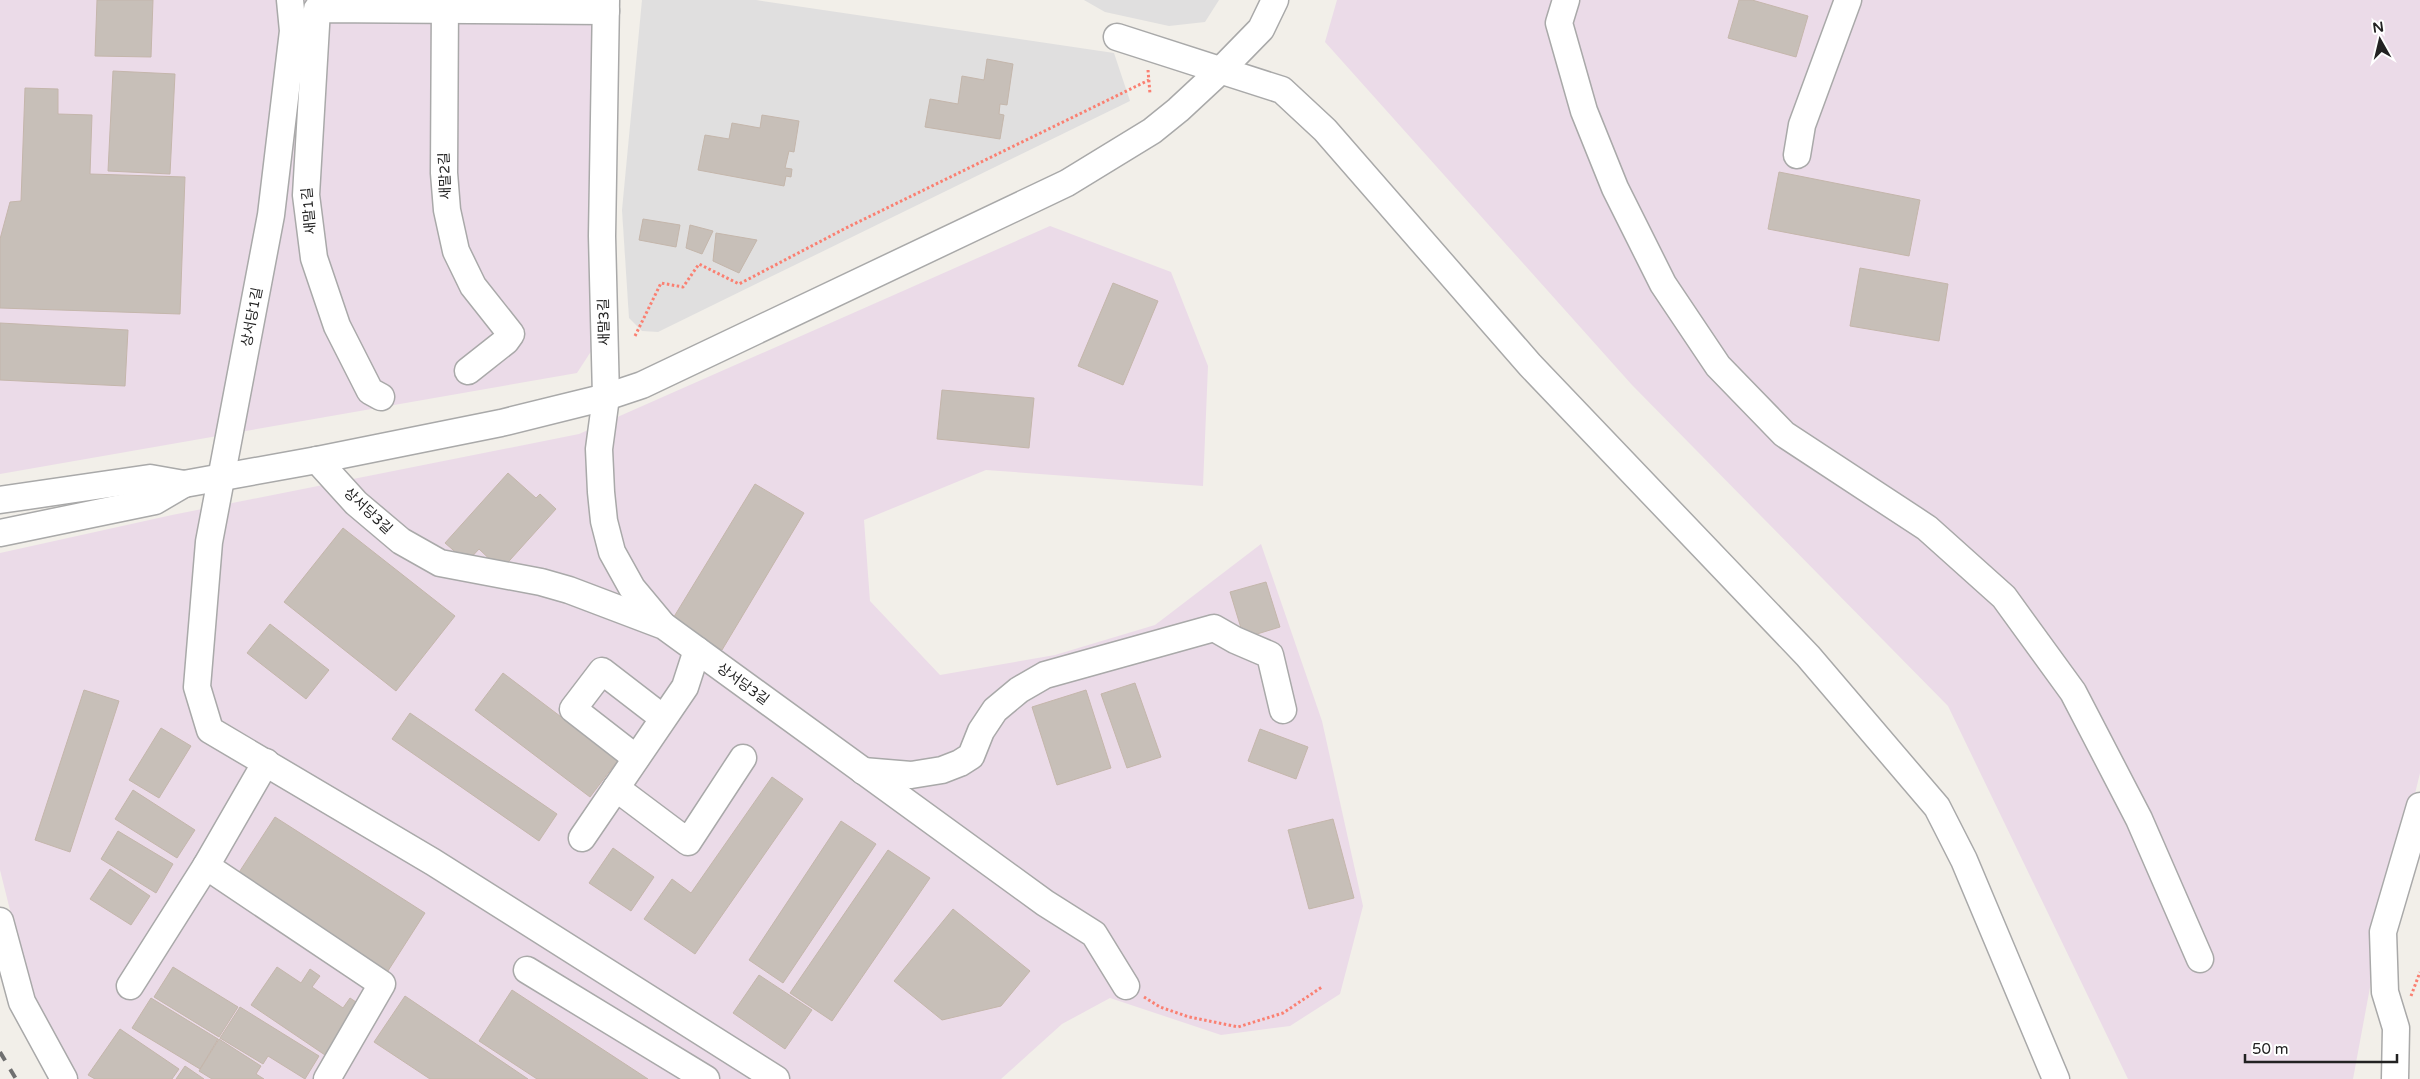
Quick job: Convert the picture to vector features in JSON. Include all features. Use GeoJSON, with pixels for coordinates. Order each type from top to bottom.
{"type":"FeatureCollection","features":[{"type":"Feature","properties":{"kind":"street","name":"상서당1길"},"geometry":{"type":"LineString","coordinates":[[290,0],[293,31],[271,215],[209,542],[197,687],[210,730],[441,867],[776,1079]]}},
{"type":"Feature","properties":{"kind":"street"},"geometry":{"type":"LineString","coordinates":[[1,532],[155,501],[184,484],[317,460],[501,423],[606,397],[642,385],[1067,183],[1152,131],[1220,71],[1261,28],[1275,0]]}},
{"type":"Feature","properties":{"kind":"street"},"geometry":{"type":"LineString","coordinates":[[1566,0],[1559,23],[1584,111],[1615,188],[1664,284],[1718,366],[1784,434],[1927,528],[2004,597],[2073,692],[2139,820],[2200,959]]}},
{"type":"Feature","properties":{"kind":"street"},"geometry":{"type":"LineString","coordinates":[[1797,155],[1802,125],[1848,0]]}},
{"type":"Feature","properties":{"kind":"street"},"geometry":{"type":"LineString","coordinates":[[445,5],[606,6]]}},
{"type":"Feature","properties":{"kind":"street","name":"새말1길"},"geometry":{"type":"LineString","coordinates":[[381,397],[370,390],[337,326],[314,258],[306,195],[317,8],[445,5]]}},
{"type":"Feature","properties":{"kind":"street","name":"새말2길"},"geometry":{"type":"LineString","coordinates":[[445,5],[444,173],[446,210],[456,251],[472,286],[511,334],[506,342],[468,371]]}},
{"type":"Feature","properties":{"kind":"street","name":"새말3길"},"geometry":{"type":"LineString","coordinates":[[606,6],[602,236],[606,397],[599,449],[603,511],[610,544],[632,588],[664,626]]}},
{"type":"Feature","properties":{"kind":"street"},"geometry":{"type":"LineString","coordinates":[[1117,36],[1282,90],[1324,130],[1530,365],[1808,656],[1937,806],[1964,860],[2056,1079]]}},
{"type":"Feature","properties":{"kind":"street","name":"상서당3길"},"geometry":{"type":"LineString","coordinates":[[317,460],[356,503],[401,541],[440,563],[541,582],[569,590],[664,626],[1045,903],[1094,934],[1126,986]]}},
{"type":"Feature","properties":{"kind":"street"},"geometry":{"type":"LineString","coordinates":[[0,500],[150,478],[184,484]]}},
{"type":"Feature","properties":{"kind":"street"},"geometry":{"type":"LineString","coordinates":[[862,771],[911,775],[942,770],[960,763],[971,756],[981,731],[995,710],[1019,690],[1045,675],[1214,628],[1235,640],[1270,655],[1283,710]]}},
{"type":"Feature","properties":{"kind":"street"},"geometry":{"type":"LineString","coordinates":[[582,838],[685,687],[697,650]]}},
{"type":"Feature","properties":{"kind":"street"},"geometry":{"type":"LineString","coordinates":[[636,758],[573,709],[602,672],[663,718]]}},
{"type":"Feature","properties":{"kind":"street"},"geometry":{"type":"LineString","coordinates":[[616,788],[688,842],[743,758]]}},
{"type":"Feature","properties":{"kind":"street"},"geometry":{"type":"LineString","coordinates":[[130,986],[206,866],[266,762]]}},
{"type":"Feature","properties":{"kind":"street"},"geometry":{"type":"LineString","coordinates":[[2395,1079],[2396,1028],[2385,992],[2383,932],[2420,806]]}},
{"type":"Feature","properties":{"kind":"street"},"geometry":{"type":"LineString","coordinates":[[206,866],[382,984],[327,1079]]}},
{"type":"Feature","properties":{"kind":"street"},"geometry":{"type":"LineString","coordinates":[[0,920],[22,1002],[64,1079]]}},
{"type":"Feature","properties":{"kind":"street"},"geometry":{"type":"LineString","coordinates":[[527,970],[706,1079]]}},
{"type":"Feature","properties":{"kind":"path"},"geometry":{"type":"LineString","coordinates":[[1148,67],[1150,94]]}},
{"type":"Feature","properties":{"kind":"path"},"geometry":{"type":"LineString","coordinates":[[635,336],[662,284],[683,287],[699,264],[739,284],[846,228],[1150,80]]}},
{"type":"Feature","properties":{"kind":"path"},"geometry":{"type":"LineString","coordinates":[[1126,986],[1160,1007],[1190,1017],[1238,1027],[1283,1013],[1322,987]]}},
{"type":"Feature","properties":{"kind":"shaded area"},"geometry":{"type":"Polygon","coordinates":[[[0,0],[606,0],[599,339],[577,373],[0,474],[0,0]]]}},
{"type":"Feature","properties":{"kind":"shaded area"},"geometry":{"type":"Polygon","coordinates":[[[642,0],[756,0],[1114,53],[1130,101],[658,332],[642,331],[629,318],[622,210],[642,0]]]}},
{"type":"Feature","properties":{"kind":"shaded area"},"geometry":{"type":"Polygon","coordinates":[[[1084,0],[1219,0],[1205,22],[1169,26],[1105,12],[1084,0]]]}},
{"type":"Feature","properties":{"kind":"shaded area"},"geometry":{"type":"Polygon","coordinates":[[[1337,0],[2420,0],[2420,773],[2376,955],[2353,1079],[2128,1079],[1948,706],[1632,385],[1325,42],[1337,0]]]}},
{"type":"Feature","properties":{"kind":"shaded area"},"geometry":{"type":"Polygon","coordinates":[[[1050,226],[1171,272],[1208,366],[1203,486],[986,470],[864,520],[870,601],[940,675],[1055,655],[1155,625],[1261,544],[1322,721],[1363,906],[1340,994],[1290,1026],[1221,1035],[1110,998],[1062,1024],[1001,1079],[75,1079],[34,1006],[0,870],[0,553],[172,515],[579,434],[1050,226]]]}},
{"type":"Feature","properties":{"kind":"building"},"geometry":{"type":"Polygon","coordinates":[[[97,0],[153,0],[151,57],[95,56],[97,0]]]}},
{"type":"Feature","properties":{"kind":"building"},"geometry":{"type":"Polygon","coordinates":[[[1739,0],[1752,0],[1808,16],[1796,57],[1728,38],[1739,0]]]}},
{"type":"Feature","properties":{"kind":"building"},"geometry":{"type":"Polygon","coordinates":[[[987,59],[1013,64],[1007,105],[1000,104],[999,114],[1004,115],[1000,139],[925,127],[930,99],[958,104],[962,76],[984,80],[987,59]]]}},
{"type":"Feature","properties":{"kind":"building"},"geometry":{"type":"Polygon","coordinates":[[[113,71],[175,74],[170,174],[108,171],[113,71]]]}},
{"type":"Feature","properties":{"kind":"building"},"geometry":{"type":"Polygon","coordinates":[[[25,88],[58,89],[58,114],[92,115],[90,174],[185,177],[180,314],[0,308],[0,239],[10,202],[21,201],[25,88]]]}},
{"type":"Feature","properties":{"kind":"building"},"geometry":{"type":"Polygon","coordinates":[[[762,115],[799,121],[794,152],[789,151],[785,168],[792,169],[791,177],[786,176],[784,186],[698,170],[705,135],[729,139],[732,123],[760,128],[762,115]]]}},
{"type":"Feature","properties":{"kind":"building"},"geometry":{"type":"Polygon","coordinates":[[[1779,172],[1920,200],[1909,256],[1768,229],[1779,172]]]}},
{"type":"Feature","properties":{"kind":"building"},"geometry":{"type":"Polygon","coordinates":[[[643,219],[680,225],[676,247],[639,240],[643,219]]]}},
{"type":"Feature","properties":{"kind":"building"},"geometry":{"type":"Polygon","coordinates":[[[690,225],[713,231],[702,254],[686,248],[690,225]]]}},
{"type":"Feature","properties":{"kind":"building"},"geometry":{"type":"Polygon","coordinates":[[[716,233],[757,240],[739,273],[713,261],[716,233]]]}},
{"type":"Feature","properties":{"kind":"building"},"geometry":{"type":"Polygon","coordinates":[[[1860,268],[1948,284],[1939,341],[1850,326],[1860,268]]]}},
{"type":"Feature","properties":{"kind":"building"},"geometry":{"type":"Polygon","coordinates":[[[1113,283],[1158,301],[1123,385],[1078,366],[1113,283]]]}},
{"type":"Feature","properties":{"kind":"building"},"geometry":{"type":"Polygon","coordinates":[[[0,323],[128,330],[125,386],[0,380],[0,323]]]}},
{"type":"Feature","properties":{"kind":"building"},"geometry":{"type":"Polygon","coordinates":[[[942,390],[1034,398],[1029,448],[937,439],[942,390]]]}},
{"type":"Feature","properties":{"kind":"building"},"geometry":{"type":"Polygon","coordinates":[[[508,473],[536,498],[540,494],[556,509],[501,570],[479,549],[467,562],[445,543],[508,473]]]}},
{"type":"Feature","properties":{"kind":"building"},"geometry":{"type":"Polygon","coordinates":[[[755,484],[804,513],[722,650],[672,620],[755,484]]]}},
{"type":"Feature","properties":{"kind":"building"},"geometry":{"type":"Polygon","coordinates":[[[343,528],[455,616],[396,691],[284,602],[343,528]]]}},
{"type":"Feature","properties":{"kind":"building"},"geometry":{"type":"Polygon","coordinates":[[[1266,582],[1280,627],[1244,638],[1230,592],[1266,582]]]}},
{"type":"Feature","properties":{"kind":"building"},"geometry":{"type":"Polygon","coordinates":[[[270,624],[329,670],[306,699],[247,653],[270,624]]]}},
{"type":"Feature","properties":{"kind":"building"},"geometry":{"type":"Polygon","coordinates":[[[503,673],[618,760],[590,797],[475,710],[503,673]]]}},
{"type":"Feature","properties":{"kind":"building"},"geometry":{"type":"Polygon","coordinates":[[[1135,683],[1161,757],[1127,768],[1101,694],[1135,683]]]}},
{"type":"Feature","properties":{"kind":"building"},"geometry":{"type":"Polygon","coordinates":[[[84,690],[119,701],[70,852],[35,840],[84,690]]]}},
{"type":"Feature","properties":{"kind":"building"},"geometry":{"type":"Polygon","coordinates":[[[1086,690],[1111,768],[1057,785],[1032,707],[1086,690]]]}},
{"type":"Feature","properties":{"kind":"building"},"geometry":{"type":"Polygon","coordinates":[[[410,713],[557,814],[539,841],[392,739],[410,713]]]}},
{"type":"Feature","properties":{"kind":"building"},"geometry":{"type":"Polygon","coordinates":[[[161,728],[191,746],[159,798],[129,780],[161,728]]]}},
{"type":"Feature","properties":{"kind":"building"},"geometry":{"type":"Polygon","coordinates":[[[1260,729],[1308,747],[1296,779],[1248,761],[1260,729]]]}},
{"type":"Feature","properties":{"kind":"building"},"geometry":{"type":"Polygon","coordinates":[[[772,777],[803,799],[695,954],[644,919],[672,879],[691,893],[772,777]]]}},
{"type":"Feature","properties":{"kind":"building"},"geometry":{"type":"Polygon","coordinates":[[[133,790],[195,830],[177,858],[115,819],[133,790]]]}},
{"type":"Feature","properties":{"kind":"building"},"geometry":{"type":"Polygon","coordinates":[[[275,817],[425,913],[386,974],[236,877],[275,817]]]}},
{"type":"Feature","properties":{"kind":"building"},"geometry":{"type":"Polygon","coordinates":[[[1333,819],[1354,898],[1309,909],[1288,830],[1333,819]]]}},
{"type":"Feature","properties":{"kind":"building"},"geometry":{"type":"Polygon","coordinates":[[[841,821],[876,844],[783,983],[749,960],[841,821]]]}},
{"type":"Feature","properties":{"kind":"building"},"geometry":{"type":"Polygon","coordinates":[[[118,831],[173,864],[156,893],[101,859],[118,831]]]}},
{"type":"Feature","properties":{"kind":"building"},"geometry":{"type":"Polygon","coordinates":[[[613,848],[654,877],[631,911],[589,883],[613,848]]]}},
{"type":"Feature","properties":{"kind":"building"},"geometry":{"type":"Polygon","coordinates":[[[888,850],[930,878],[832,1021],[790,993],[888,850]]]}},
{"type":"Feature","properties":{"kind":"building"},"geometry":{"type":"Polygon","coordinates":[[[110,869],[150,896],[131,925],[90,899],[110,869]]]}},
{"type":"Feature","properties":{"kind":"building"},"geometry":{"type":"Polygon","coordinates":[[[953,909],[1030,971],[1001,1006],[942,1020],[894,981],[953,909]]]}},
{"type":"Feature","properties":{"kind":"building"},"geometry":{"type":"Polygon","coordinates":[[[173,967],[238,1007],[219,1037],[154,997],[173,967]]]}},
{"type":"Feature","properties":{"kind":"building"},"geometry":{"type":"Polygon","coordinates":[[[277,967],[301,983],[310,969],[320,976],[312,987],[343,1008],[350,998],[359,1004],[325,1055],[251,1005],[277,967]]]}},
{"type":"Feature","properties":{"kind":"building"},"geometry":{"type":"Polygon","coordinates":[[[759,975],[812,1010],[785,1049],[733,1013],[759,975]]]}},
{"type":"Feature","properties":{"kind":"building"},"geometry":{"type":"Polygon","coordinates":[[[512,990],[648,1079],[537,1079],[479,1041],[512,990]]]}},
{"type":"Feature","properties":{"kind":"building"},"geometry":{"type":"Polygon","coordinates":[[[405,996],[528,1079],[430,1079],[374,1042],[405,996]]]}},
{"type":"Feature","properties":{"kind":"building"},"geometry":{"type":"Polygon","coordinates":[[[151,998],[218,1039],[200,1069],[132,1028],[151,998]]]}},
{"type":"Feature","properties":{"kind":"building"},"geometry":{"type":"Polygon","coordinates":[[[240,1007],[319,1056],[305,1079],[268,1056],[263,1064],[220,1038],[240,1007]]]}},
{"type":"Feature","properties":{"kind":"building"},"geometry":{"type":"Polygon","coordinates":[[[120,1029],[179,1069],[172,1079],[95,1079],[88,1075],[120,1029]]]}},
{"type":"Feature","properties":{"kind":"building"},"geometry":{"type":"Polygon","coordinates":[[[219,1039],[261,1066],[256,1074],[264,1079],[212,1079],[199,1071],[219,1039]]]}},
{"type":"Feature","properties":{"kind":"building"},"geometry":{"type":"Polygon","coordinates":[[[185,1066],[204,1079],[176,1079],[185,1066]]]}},
{"type":"Feature","properties":{"kind":"railway"},"geometry":{"type":"LineString","coordinates":[[0,1052],[16,1079]]}}]}
